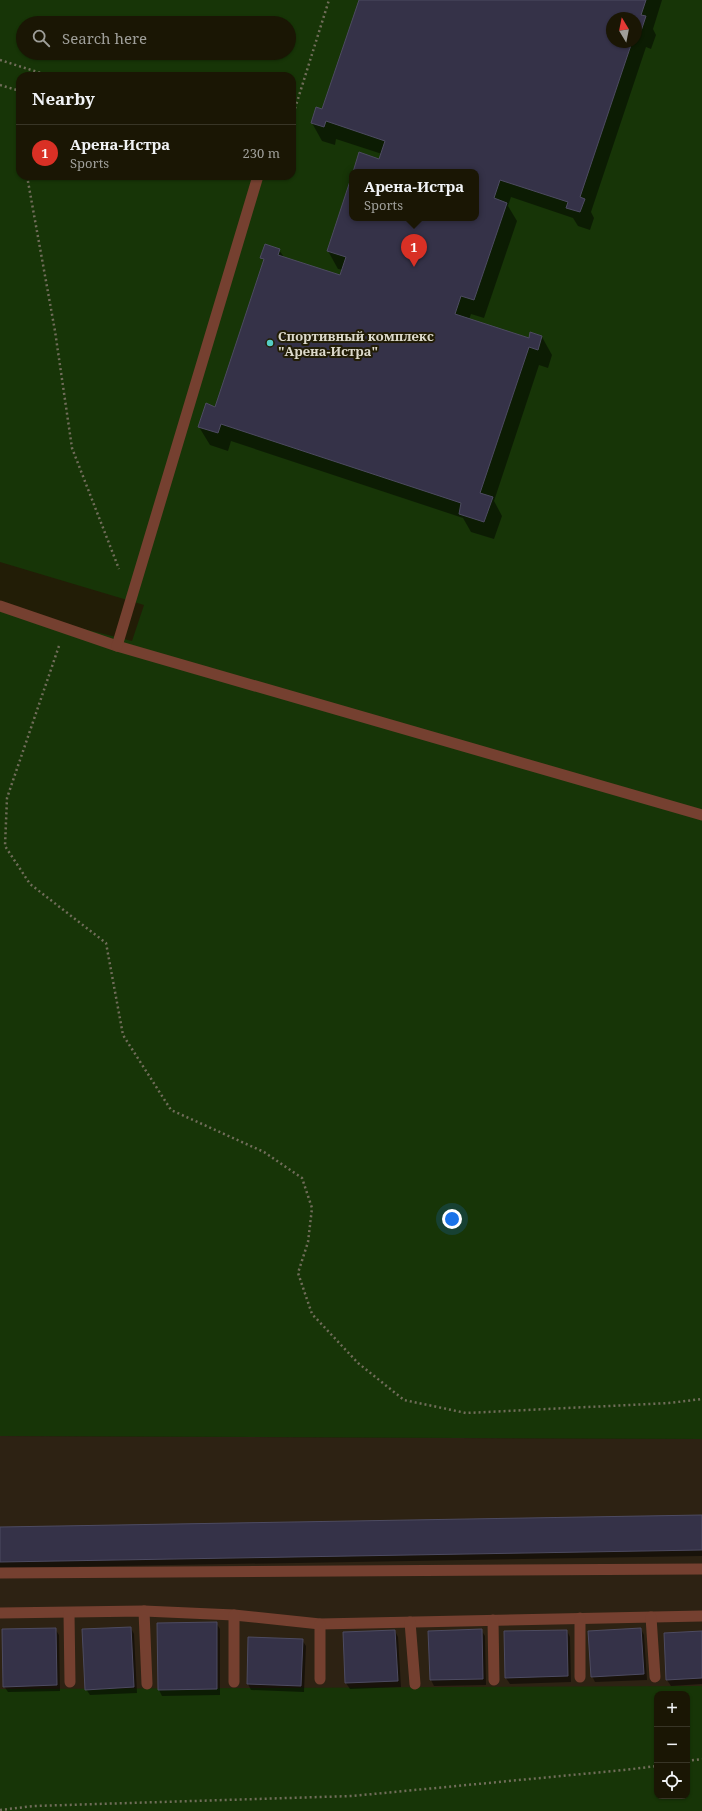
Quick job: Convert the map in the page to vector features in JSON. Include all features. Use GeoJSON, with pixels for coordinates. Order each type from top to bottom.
{"type":"FeatureCollection","features":[{"type":"Feature","properties":{"kind":"lane"},"geometry":{"type":"LineString","coordinates":[[117,646],[257,180]]}},
{"type":"Feature","properties":{"kind":"lane"},"geometry":{"type":"LineString","coordinates":[[0,606],[117,646],[702,815]]}},
{"type":"Feature","properties":{"kind":"lane"},"geometry":{"type":"LineString","coordinates":[[0,1573],[702,1569]]}},
{"type":"Feature","properties":{"kind":"lane"},"geometry":{"type":"LineString","coordinates":[[144,1611],[147,1684]]}},
{"type":"Feature","properties":{"kind":"lane"},"geometry":{"type":"LineString","coordinates":[[0,1613],[144,1611],[234,1615],[320,1624],[702,1616]]}},
{"type":"Feature","properties":{"kind":"lane"},"geometry":{"type":"LineString","coordinates":[[69,1613],[70,1682]]}},
{"type":"Feature","properties":{"kind":"lane"},"geometry":{"type":"LineString","coordinates":[[234,1615],[234,1682]]}},
{"type":"Feature","properties":{"kind":"lane"},"geometry":{"type":"LineString","coordinates":[[651,1617],[655,1677]]}},
{"type":"Feature","properties":{"kind":"lane"},"geometry":{"type":"LineString","coordinates":[[580,1618],[580,1677]]}},
{"type":"Feature","properties":{"kind":"lane"},"geometry":{"type":"LineString","coordinates":[[493,1620],[494,1680]]}},
{"type":"Feature","properties":{"kind":"lane"},"geometry":{"type":"LineString","coordinates":[[410,1622],[415,1684]]}},
{"type":"Feature","properties":{"kind":"lane"},"geometry":{"type":"LineString","coordinates":[[320,1624],[320,1679]]}},
{"type":"Feature","properties":{"kind":"path"},"geometry":{"type":"LineString","coordinates":[[296,106],[330,0]]}},
{"type":"Feature","properties":{"kind":"path"},"geometry":{"type":"LineString","coordinates":[[0,60],[38,72]]}},
{"type":"Feature","properties":{"kind":"path"},"geometry":{"type":"LineString","coordinates":[[0,85],[16,90]]}},
{"type":"Feature","properties":{"kind":"path"},"geometry":{"type":"LineString","coordinates":[[28,180],[55,331],[72,448],[131,601]]}},
{"type":"Feature","properties":{"kind":"path"},"geometry":{"type":"LineString","coordinates":[[65,628],[7,798],[5,846],[30,884],[106,943],[123,1035],[171,1110],[264,1152],[302,1178],[312,1208],[308,1242],[298,1273],[312,1314],[358,1363],[404,1400],[458,1412],[466,1413],[669,1403],[702,1399]]}},
{"type":"Feature","properties":{"kind":"path"},"geometry":{"type":"LineString","coordinates":[[690,1761],[702,1759]]}},
{"type":"Feature","properties":{"kind":"path"},"geometry":{"type":"LineString","coordinates":[[0,1810],[34,1806],[352,1796],[654,1766]]}},
{"type":"Feature","properties":{"kind":"shaded area"},"geometry":{"type":"Polygon","coordinates":[[[0,1436],[702,1439],[702,1692],[654,1691],[654,1693],[0,1705],[0,1436]]]}},
{"type":"Feature","properties":{"kind":"green space"},"geometry":{"type":"Polygon","coordinates":[[[0,0],[702,0],[702,1439],[0,1436],[0,606],[20,613],[132,641],[144,605],[0,562],[0,0]]]}},
{"type":"Feature","properties":{"kind":"green space"},"geometry":{"type":"Polygon","coordinates":[[[702,1686],[702,1811],[0,1811],[0,1689],[702,1686]]]}},
{"type":"Feature","properties":{"kind":"building"},"geometry":{"type":"Polygon","coordinates":[[[359,0],[646,0],[642,12],[606,12],[606,48],[630,48],[580,197],[585,199],[580,212],[566,208],[568,202],[500,180],[494,198],[507,203],[474,300],[461,296],[455,314],[529,338],[530,332],[542,336],[538,350],[529,347],[480,493],[493,497],[484,522],[459,514],[461,503],[221,424],[218,433],[198,427],[206,403],[215,407],[264,259],[260,258],[265,244],[280,249],[278,255],[340,275],[346,257],[327,251],[349,184],[349,221],[479,221],[479,169],[354,169],[359,152],[379,159],[385,141],[326,121],[324,127],[311,123],[316,107],[322,109],[359,0]]]}},
{"type":"Feature","properties":{"kind":"building"},"geometry":{"type":"Polygon","coordinates":[[[642,15],[646,16],[642,28],[642,15]]]}},
{"type":"Feature","properties":{"kind":"building"},"geometry":{"type":"Polygon","coordinates":[[[702,1515],[702,1550],[0,1562],[0,1527],[702,1515]]]}},
{"type":"Feature","properties":{"kind":"building"},"geometry":{"type":"Polygon","coordinates":[[[217,1622],[217,1689],[158,1690],[157,1623],[217,1622]]]}},
{"type":"Feature","properties":{"kind":"building"},"geometry":{"type":"Polygon","coordinates":[[[131,1627],[134,1687],[85,1690],[82,1629],[131,1627]]]}},
{"type":"Feature","properties":{"kind":"building"},"geometry":{"type":"Polygon","coordinates":[[[56,1628],[57,1685],[3,1687],[2,1629],[56,1628]]]}},
{"type":"Feature","properties":{"kind":"building"},"geometry":{"type":"Polygon","coordinates":[[[641,1628],[644,1674],[591,1677],[588,1631],[641,1628]]]}},
{"type":"Feature","properties":{"kind":"building"},"geometry":{"type":"Polygon","coordinates":[[[482,1629],[483,1679],[430,1680],[428,1631],[482,1629]]]}},
{"type":"Feature","properties":{"kind":"building"},"geometry":{"type":"Polygon","coordinates":[[[395,1630],[398,1681],[345,1683],[343,1632],[395,1630]]]}},
{"type":"Feature","properties":{"kind":"building"},"geometry":{"type":"Polygon","coordinates":[[[567,1630],[568,1676],[505,1678],[504,1631],[567,1630]]]}},
{"type":"Feature","properties":{"kind":"building"},"geometry":{"type":"Polygon","coordinates":[[[702,1631],[702,1678],[666,1680],[664,1633],[702,1631]]]}},
{"type":"Feature","properties":{"kind":"building"},"geometry":{"type":"Polygon","coordinates":[[[248,1637],[303,1639],[301,1686],[247,1684],[248,1637]]]}},
{"type":"Feature","properties":{"kind":"place","name":"Арена-Истра"},"geometry":{"type":"Point","coordinates":[414,267]}},
{"type":"Feature","properties":{"kind":"place","name":"Спортивный комплекс \"Арена-Истра\""},"geometry":{"type":"Point","coordinates":[270,343]}}]}
